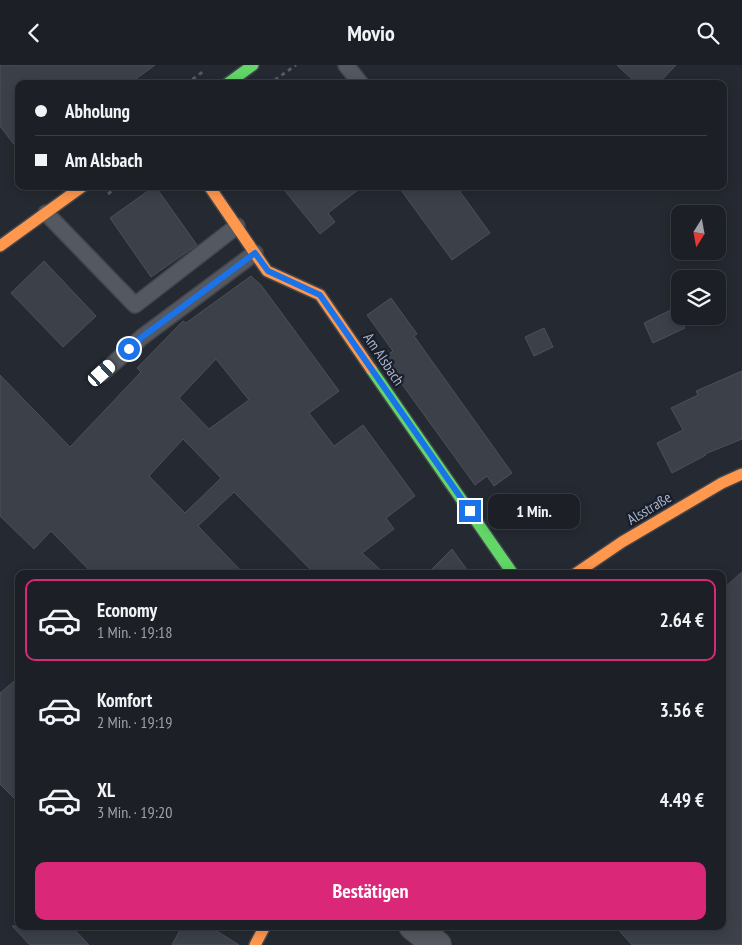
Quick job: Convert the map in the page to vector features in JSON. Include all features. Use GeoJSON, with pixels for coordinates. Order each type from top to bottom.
{"type":"FeatureCollection","features":[{"type":"Feature","properties":{"kind":"street"},"geometry":{"type":"LineString","coordinates":[[232,80],[253,65]]}},
{"type":"Feature","properties":{"kind":"street"},"geometry":{"type":"LineString","coordinates":[[0,246],[78,190]]}},
{"type":"Feature","properties":{"kind":"street","name":"Am Alsbach"},"geometry":{"type":"LineString","coordinates":[[212,190],[268,271],[320,295],[509,570]]}},
{"type":"Feature","properties":{"kind":"street","name":"Alsstraße"},"geometry":{"type":"LineString","coordinates":[[581,570],[630,537],[742,473]]}},
{"type":"Feature","properties":{"kind":"street"},"geometry":{"type":"LineString","coordinates":[[256,945],[263,930]]}},
{"type":"Feature","properties":{"kind":"street"},"geometry":{"type":"LineString","coordinates":[[418,930],[437,945]]}},
{"type":"Feature","properties":{"kind":"lane"},"geometry":{"type":"LineString","coordinates":[[346,65],[358,80]]}},
{"type":"Feature","properties":{"kind":"lane"},"geometry":{"type":"LineString","coordinates":[[46,213],[135,305],[237,226]]}},
{"type":"Feature","properties":{"kind":"lane"},"geometry":{"type":"LineString","coordinates":[[102,373],[142,337],[255,253]]}},
{"type":"Feature","properties":{"kind":"path"},"geometry":{"type":"LineString","coordinates":[[275,80],[296,65]]}},
{"type":"Feature","properties":{"kind":"path"},"geometry":{"type":"LineString","coordinates":[[192,80],[206,70]]}},
{"type":"Feature","properties":{"kind":"building"},"geometry":{"type":"Polygon","coordinates":[[[0,65],[155,65],[134,80],[15,80],[15,146],[0,126],[0,65]]]}},
{"type":"Feature","properties":{"kind":"building"},"geometry":{"type":"Polygon","coordinates":[[[617,65],[676,65],[662,80],[633,80],[617,65]]]}},
{"type":"Feature","properties":{"kind":"building"},"geometry":{"type":"Polygon","coordinates":[[[149,190],[158,190],[197,245],[151,277],[110,218],[149,190]]]}},
{"type":"Feature","properties":{"kind":"building"},"geometry":{"type":"Polygon","coordinates":[[[284,190],[358,190],[328,213],[335,222],[320,234],[284,190]]]}},
{"type":"Feature","properties":{"kind":"building"},"geometry":{"type":"Polygon","coordinates":[[[401,190],[459,190],[490,233],[452,260],[401,190]]]}},
{"type":"Feature","properties":{"kind":"building"},"geometry":{"type":"Polygon","coordinates":[[[44,261],[96,316],[63,347],[11,293],[44,261]]]}},
{"type":"Feature","properties":{"kind":"building"},"geometry":{"type":"Polygon","coordinates":[[[251,276],[261,285],[339,391],[309,413],[334,446],[363,425],[415,496],[386,518],[394,529],[362,553],[381,570],[311,570],[234,492],[198,526],[240,570],[89,570],[51,531],[34,549],[0,516],[0,375],[70,447],[141,372],[137,368],[183,321],[186,323],[251,276]],[[216,359],[179,398],[209,429],[249,400],[216,359]],[[183,439],[149,476],[185,513],[221,478],[183,439]]]}},
{"type":"Feature","properties":{"kind":"building"},"geometry":{"type":"Polygon","coordinates":[[[391,298],[417,334],[414,336],[512,473],[494,486],[487,476],[475,485],[383,358],[393,351],[367,315],[391,298]]]}},
{"type":"Feature","properties":{"kind":"building"},"geometry":{"type":"Polygon","coordinates":[[[671,310],[671,325],[684,325],[685,328],[653,343],[644,323],[671,310]]]}},
{"type":"Feature","properties":{"kind":"building"},"geometry":{"type":"Polygon","coordinates":[[[544,328],[553,347],[534,356],[525,337],[544,328]]]}},
{"type":"Feature","properties":{"kind":"building"},"geometry":{"type":"Polygon","coordinates":[[[742,371],[742,439],[705,454],[672,473],[657,443],[683,430],[671,408],[698,395],[696,391],[742,371]]]}},
{"type":"Feature","properties":{"kind":"building"},"geometry":{"type":"Polygon","coordinates":[[[452,549],[467,570],[431,570],[452,549]]]}},
{"type":"Feature","properties":{"kind":"building"},"geometry":{"type":"Polygon","coordinates":[[[742,572],[742,945],[632,945],[619,930],[726,930],[726,586],[742,572]]]}},
{"type":"Feature","properties":{"kind":"building"},"geometry":{"type":"Polygon","coordinates":[[[15,680],[15,799],[0,784],[0,693],[15,680]]]}},
{"type":"Feature","properties":{"kind":"building"},"geometry":{"type":"Polygon","coordinates":[[[16,930],[75,930],[89,945],[30,945],[16,930]]]}},
{"type":"Feature","properties":{"kind":"building"},"geometry":{"type":"Polygon","coordinates":[[[180,930],[215,930],[239,945],[172,945],[180,930]]]}},
{"type":"Feature","properties":{"kind":"traffic: fast"},"geometry":{"type":"LineString","coordinates":[[232,80],[253,65]]}},
{"type":"Feature","properties":{"kind":"traffic: fast"},"geometry":{"type":"LineString","coordinates":[[371,369],[510,570]]}},
{"type":"Feature","properties":{"kind":"traffic: slow"},"geometry":{"type":"LineString","coordinates":[[0,246],[77,190]]}},
{"type":"Feature","properties":{"kind":"traffic: slow"},"geometry":{"type":"LineString","coordinates":[[212,190],[267,271],[320,295],[371,369]]}},
{"type":"Feature","properties":{"kind":"traffic: slow"},"geometry":{"type":"LineString","coordinates":[[581,570],[622,542],[722,483],[742,474]]}},
{"type":"Feature","properties":{"kind":"traffic: slow"},"geometry":{"type":"LineString","coordinates":[[255,945],[263,930]]}},
{"type":"Feature","properties":{"kind":"route"},"geometry":{"type":"LineString","coordinates":[[129,349],[142,337],[255,253],[268,271],[320,295],[470,511]]}}]}
